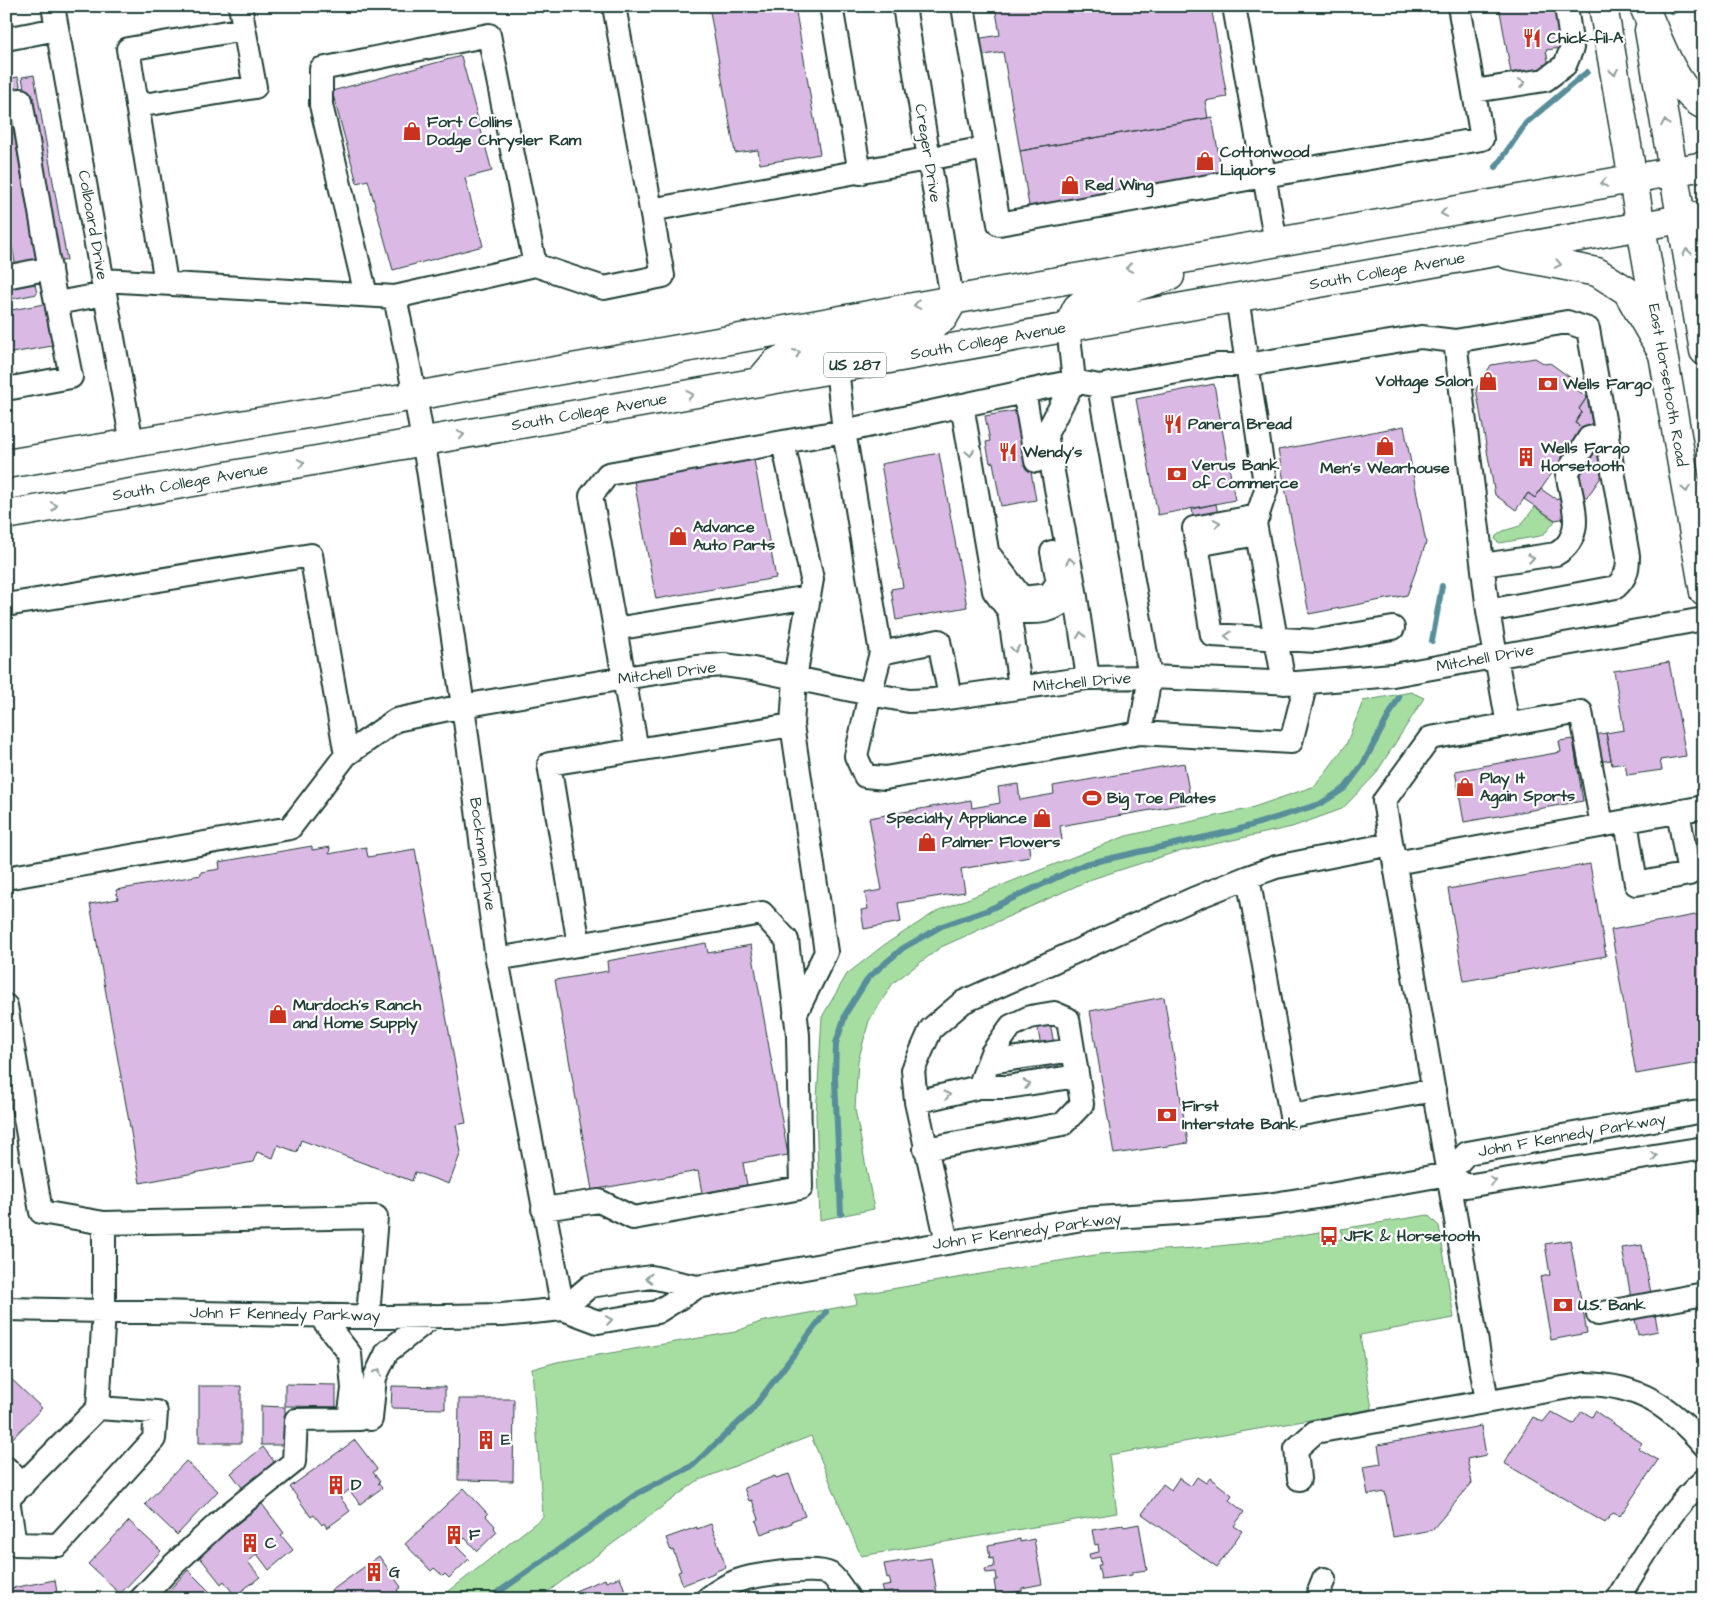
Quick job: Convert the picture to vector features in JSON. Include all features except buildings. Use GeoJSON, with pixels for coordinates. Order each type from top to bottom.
{"type":"FeatureCollection","features":[{"type":"Feature","properties":{"kind":"main road","name":"East Horsetooth Road"},"geometry":{"type":"LineString","coordinates":[[1603,6],[1704,592]]}},
{"type":"Feature","properties":{"kind":"main road"},"geometry":{"type":"LineString","coordinates":[[1645,8],[1676,79],[1694,101],[1704,105]]}},
{"type":"Feature","properties":{"kind":"main road"},"geometry":{"type":"LineString","coordinates":[[1645,8],[1673,171],[1692,217],[1704,351]]}},
{"type":"Feature","properties":{"kind":"main road"},"geometry":{"type":"LineString","coordinates":[[6,464],[415,396],[1704,166]]}},
{"type":"Feature","properties":{"kind":"main road","name":"South College Avenue"},"geometry":{"type":"LineString","coordinates":[[6,515],[1692,217]]}},
{"type":"Feature","properties":{"kind":"main road"},"geometry":{"type":"LineString","coordinates":[[1068,327],[1077,308],[1082,303],[1176,274],[1202,264],[1224,252]]}},
{"type":"Feature","properties":{"kind":"main road"},"geometry":{"type":"LineString","coordinates":[[1493,252],[1597,272],[1627,291],[1662,352]]}},
{"type":"Feature","properties":{"kind":"main road"},"geometry":{"type":"LineString","coordinates":[[759,382],[776,362],[800,350],[928,328],[943,318],[953,299]]}},
{"type":"Feature","properties":{"kind":"street","name":"Colboard Drive"},"geometry":{"type":"LineString","coordinates":[[53,6],[132,443]]}},
{"type":"Feature","properties":{"kind":"street"},"geometry":{"type":"LineString","coordinates":[[137,106],[254,87],[240,6]]}},
{"type":"Feature","properties":{"kind":"street"},"geometry":{"type":"LineString","coordinates":[[57,303],[104,287],[166,283],[395,297],[535,265],[604,288],[663,276],[614,6]]}},
{"type":"Feature","properties":{"kind":"street"},"geometry":{"type":"LineString","coordinates":[[831,6],[860,173]]}},
{"type":"Feature","properties":{"kind":"street","name":"Creger Drive"},"geometry":{"type":"LineString","coordinates":[[904,6],[953,299]]}},
{"type":"Feature","properties":{"kind":"street"},"geometry":{"type":"LineString","coordinates":[[963,6],[999,224],[1482,139],[1459,6]]}},
{"type":"Feature","properties":{"kind":"street"},"geometry":{"type":"LineString","coordinates":[[1234,6],[1276,242]]}},
{"type":"Feature","properties":{"kind":"street"},"geometry":{"type":"LineString","coordinates":[[1474,91],[1546,80],[1565,65],[1572,48],[1566,6]]}},
{"type":"Feature","properties":{"kind":"street"},"geometry":{"type":"LineString","coordinates":[[6,38],[57,29]]}},
{"type":"Feature","properties":{"kind":"street"},"geometry":{"type":"LineString","coordinates":[[166,283],[128,49],[244,29]]}},
{"type":"Feature","properties":{"kind":"street"},"geometry":{"type":"LineString","coordinates":[[366,295],[320,105],[321,69],[489,35],[535,265]]}},
{"type":"Feature","properties":{"kind":"street"},"geometry":{"type":"LineString","coordinates":[[6,102],[20,100],[71,377],[6,389]]}},
{"type":"Feature","properties":{"kind":"street"},"geometry":{"type":"LineString","coordinates":[[651,210],[860,173],[986,148]]}},
{"type":"Feature","properties":{"kind":"street"},"geometry":{"type":"LineString","coordinates":[[7,273],[50,268]]}},
{"type":"Feature","properties":{"kind":"street","name":"Bockman Drive"},"geometry":{"type":"LineString","coordinates":[[395,297],[423,442],[463,706],[497,959],[562,1309]]}},
{"type":"Feature","properties":{"kind":"street"},"geometry":{"type":"LineString","coordinates":[[837,368],[844,431],[882,653],[870,694],[856,756],[865,776],[885,778],[1140,733],[1292,742],[1295,683],[1276,640],[1258,525],[1266,490],[1237,297]]}},
{"type":"Feature","properties":{"kind":"street"},"geometry":{"type":"LineString","coordinates":[[637,750],[591,496],[608,474],[844,431],[1074,381],[1099,386],[1217,364],[1247,365],[1421,337],[1455,341],[1567,322],[1588,329],[1608,434],[1628,556],[1628,569],[1624,580],[1616,587],[1488,611]]}},
{"type":"Feature","properties":{"kind":"street"},"geometry":{"type":"LineString","coordinates":[[1068,327],[1074,381],[1046,434],[1075,591],[1088,678]]}},
{"type":"Feature","properties":{"kind":"street"},"geometry":{"type":"LineString","coordinates":[[1455,341],[1488,611],[1508,725]]}},
{"type":"Feature","properties":{"kind":"street"},"geometry":{"type":"LineString","coordinates":[[1099,386],[1150,677],[1140,733]]}},
{"type":"Feature","properties":{"kind":"street"},"geometry":{"type":"LineString","coordinates":[[987,552],[1022,598],[1049,595],[1058,582],[1024,392]]}},
{"type":"Feature","properties":{"kind":"street"},"geometry":{"type":"LineString","coordinates":[[962,405],[994,591],[1010,610],[1020,687]]}},
{"type":"Feature","properties":{"kind":"street"},"geometry":{"type":"LineString","coordinates":[[1483,566],[1556,554],[1571,542],[1576,521],[1567,473],[1589,438],[1608,434]]}},
{"type":"Feature","properties":{"kind":"street"},"geometry":{"type":"LineString","coordinates":[[783,442],[812,579],[795,678],[792,725],[826,952],[796,1015]]}},
{"type":"Feature","properties":{"kind":"street"},"geometry":{"type":"LineString","coordinates":[[1258,525],[1194,528],[1212,635],[1317,641],[1394,628]]}},
{"type":"Feature","properties":{"kind":"street"},"geometry":{"type":"LineString","coordinates":[[6,606],[311,555],[346,755]]}},
{"type":"Feature","properties":{"kind":"street"},"geometry":{"type":"LineString","coordinates":[[1010,610],[1040,613],[1065,602],[1075,591]]}},
{"type":"Feature","properties":{"kind":"street"},"geometry":{"type":"LineString","coordinates":[[615,629],[809,597]]}},
{"type":"Feature","properties":{"kind":"street","name":"Mitchell Drive"},"geometry":{"type":"LineString","coordinates":[[6,878],[290,828],[346,755],[396,720],[463,706],[696,667],[724,666],[753,669],[909,701],[1088,678],[1150,677],[1295,683],[1393,675],[1704,620]]}},
{"type":"Feature","properties":{"kind":"street"},"geometry":{"type":"LineString","coordinates":[[882,653],[939,641],[950,697]]}},
{"type":"Feature","properties":{"kind":"street"},"geometry":{"type":"LineString","coordinates":[[1487,1401],[1384,801],[1430,738],[1580,712],[1602,825]]}},
{"type":"Feature","properties":{"kind":"street"},"geometry":{"type":"LineString","coordinates":[[579,945],[549,764],[792,725]]}},
{"type":"Feature","properties":{"kind":"street"},"geometry":{"type":"LineString","coordinates":[[946,1242],[925,1149],[916,1102],[913,1070],[931,1029],[963,1002],[1193,900],[1276,867],[1393,854],[1602,825],[1704,807]]}},
{"type":"Feature","properties":{"kind":"street"},"geometry":{"type":"LineString","coordinates":[[1626,821],[1636,884],[1689,874],[1678,811]]}},
{"type":"Feature","properties":{"kind":"street"},"geometry":{"type":"LineString","coordinates":[[1248,877],[1291,1116],[1434,1090]]}},
{"type":"Feature","properties":{"kind":"street"},"geometry":{"type":"LineString","coordinates":[[497,959],[762,914],[787,940],[798,1035],[801,1188],[633,1218],[599,1201],[543,1209]]}},
{"type":"Feature","properties":{"kind":"street"},"geometry":{"type":"LineString","coordinates":[[6,1006],[41,1212],[104,1223],[376,1217],[368,1316]]}},
{"type":"Feature","properties":{"kind":"street"},"geometry":{"type":"LineString","coordinates":[[916,1102],[990,1062],[1073,1050]]}},
{"type":"Feature","properties":{"kind":"street"},"geometry":{"type":"LineString","coordinates":[[990,1062],[1007,1088],[1073,1050]]}},
{"type":"Feature","properties":{"kind":"street"},"geometry":{"type":"LineString","coordinates":[[925,1149],[1063,1124],[1082,1104],[1073,1050]]}},
{"type":"Feature","properties":{"kind":"street","name":"John F Kennedy Parkway"},"geometry":{"type":"LineString","coordinates":[[6,1309],[433,1316],[502,1315],[562,1309],[598,1322],[657,1312],[697,1287],[1082,1219],[1267,1205],[1448,1174],[1467,1154],[1704,1111]]}},
{"type":"Feature","properties":{"kind":"street","name":"John F Kennedy Parkway"},"geometry":{"type":"LineString","coordinates":[[1448,1174],[1466,1186],[1704,1148]]}},
{"type":"Feature","properties":{"kind":"street"},"geometry":{"type":"LineString","coordinates":[[98,1408],[156,1412],[154,1439],[58,1544],[15,1544],[8,1499],[98,1408],[104,1310],[104,1223]]}},
{"type":"Feature","properties":{"kind":"street","name":"John F Kennedy Parkway"},"geometry":{"type":"LineString","coordinates":[[562,1309],[590,1286],[651,1277],[697,1287]]}},
{"type":"Feature","properties":{"kind":"street"},"geometry":{"type":"LineString","coordinates":[[1598,1314],[1704,1294]]}},
{"type":"Feature","properties":{"kind":"street"},"geometry":{"type":"LineString","coordinates":[[318,1315],[350,1354],[353,1389],[360,1419]]}},
{"type":"Feature","properties":{"kind":"street"},"geometry":{"type":"LineString","coordinates":[[360,1419],[375,1377],[387,1352],[433,1316]]}},
{"type":"Feature","properties":{"kind":"street"},"geometry":{"type":"LineString","coordinates":[[1299,1479],[1296,1449],[1315,1432],[1586,1384],[1606,1384],[1628,1389],[1656,1403],[1678,1417],[1704,1446]]}},
{"type":"Feature","properties":{"kind":"street"},"geometry":{"type":"LineString","coordinates":[[141,1599],[170,1567],[224,1518],[294,1462],[296,1420],[360,1419]]}},
{"type":"Feature","properties":{"kind":"street"},"geometry":{"type":"LineString","coordinates":[[6,1468],[23,1485]]}},
{"type":"Feature","properties":{"kind":"street"},"geometry":{"type":"LineString","coordinates":[[1617,1599],[1655,1538],[1688,1494],[1704,1480]]}},
{"type":"Feature","properties":{"kind":"street"},"geometry":{"type":"LineString","coordinates":[[707,1599],[738,1580],[790,1571],[814,1570],[830,1574],[849,1599]]}},
{"type":"Feature","properties":{"kind":"green space"},"geometry":{"type":"Polygon","coordinates":[[[1535,507],[1555,521],[1546,532],[1540,536],[1500,543],[1495,540],[1496,536],[1503,531],[1520,526],[1535,507]]]}},
{"type":"Feature","properties":{"kind":"green space"},"geometry":{"type":"Polygon","coordinates":[[[1411,692],[1424,698],[1375,775],[1342,809],[1292,827],[1173,853],[1092,879],[941,947],[893,983],[869,1021],[858,1061],[855,1109],[874,1209],[820,1220],[816,1115],[822,1017],[847,974],[884,945],[937,911],[1126,836],[1248,809],[1315,786],[1346,745],[1363,701],[1411,692]]]}},
{"type":"Feature","properties":{"kind":"green space"},"geometry":{"type":"Polygon","coordinates":[[[1428,1215],[1439,1226],[1454,1318],[1360,1335],[1372,1409],[1109,1455],[1117,1513],[861,1556],[811,1436],[697,1481],[538,1599],[439,1599],[543,1517],[532,1369],[557,1362],[735,1332],[760,1322],[857,1304],[855,1295],[1101,1254],[1210,1247],[1265,1241],[1319,1232],[1322,1242],[1342,1239],[1341,1229],[1428,1215]]]}},
{"type":"Feature","properties":{"kind":"waterway"},"geometry":{"type":"LineString","coordinates":[[1672,12],[1680,6]]}},
{"type":"Feature","properties":{"kind":"waterway"},"geometry":{"type":"LineString","coordinates":[[1496,167],[1526,123],[1587,72]]}},
{"type":"Feature","properties":{"kind":"waterway"},"geometry":{"type":"LineString","coordinates":[[1432,641],[1442,586]]}},
{"type":"Feature","properties":{"kind":"waterway"},"geometry":{"type":"LineString","coordinates":[[841,1214],[835,1079],[836,1043],[846,1013],[869,977],[903,948],[942,926],[988,910],[1085,864],[1233,831],[1320,804],[1345,788],[1363,764],[1399,697]]}},
{"type":"Feature","properties":{"kind":"waterway"},"geometry":{"type":"LineString","coordinates":[[489,1599],[638,1493],[692,1466],[751,1411],[826,1312]]}},
{"type":"Feature","properties":{"kind":"place","name":"Chick-fil-A"},"geometry":{"type":"Point","coordinates":[1532,38]}},
{"type":"Feature","properties":{"kind":"place","name":"Fort Collins Dodge Chrysler Ram"},"geometry":{"type":"Point","coordinates":[412,131]}},
{"type":"Feature","properties":{"kind":"place","name":"Cottonwood Liquors"},"geometry":{"type":"Point","coordinates":[1205,161]}},
{"type":"Feature","properties":{"kind":"place","name":"Red Wing"},"geometry":{"type":"Point","coordinates":[1070,185]}},
{"type":"Feature","properties":{"kind":"place","name":"Voltage Salon"},"geometry":{"type":"Point","coordinates":[1488,381]}},
{"type":"Feature","properties":{"kind":"place","name":"Wells Fargo"},"geometry":{"type":"Point","coordinates":[1548,384]}},
{"type":"Feature","properties":{"kind":"place","name":"Panera Bread"},"geometry":{"type":"Point","coordinates":[1173,424]}},
{"type":"Feature","properties":{"kind":"place","name":"Men's Wearhouse"},"geometry":{"type":"Point","coordinates":[1385,446]}},
{"type":"Feature","properties":{"kind":"place","name":"Wendy's"},"geometry":{"type":"Point","coordinates":[1008,452]}},
{"type":"Feature","properties":{"kind":"place","name":"Wells Fargo Horsetooth"},"geometry":{"type":"Point","coordinates":[1526,457]}},
{"type":"Feature","properties":{"kind":"place","name":"Verus Bank of Commerce"},"geometry":{"type":"Point","coordinates":[1177,474]}},
{"type":"Feature","properties":{"kind":"place","name":"Advance Auto Parts"},"geometry":{"type":"Point","coordinates":[678,536]}},
{"type":"Feature","properties":{"kind":"place","name":"Play It Again Sports"},"geometry":{"type":"Point","coordinates":[1465,787]}},
{"type":"Feature","properties":{"kind":"place","name":"Big Toe Pilates"},"geometry":{"type":"Point","coordinates":[1092,798]}},
{"type":"Feature","properties":{"kind":"place","name":"Specialty Appliance"},"geometry":{"type":"Point","coordinates":[1042,818]}},
{"type":"Feature","properties":{"kind":"place","name":"Palmer Flowers"},"geometry":{"type":"Point","coordinates":[927,842]}},
{"type":"Feature","properties":{"kind":"place","name":"Murdoch's Ranch and Home Supply"},"geometry":{"type":"Point","coordinates":[278,1014]}},
{"type":"Feature","properties":{"kind":"place","name":"First Interstate Bank"},"geometry":{"type":"Point","coordinates":[1167,1115]}},
{"type":"Feature","properties":{"kind":"place","name":"JFK & Horsetooth"},"geometry":{"type":"Point","coordinates":[1329,1236]}},
{"type":"Feature","properties":{"kind":"place","name":"U.S. Bank"},"geometry":{"type":"Point","coordinates":[1563,1305]}},
{"type":"Feature","properties":{"kind":"place","name":"E"},"geometry":{"type":"Point","coordinates":[486,1440]}},
{"type":"Feature","properties":{"kind":"place","name":"D"},"geometry":{"type":"Point","coordinates":[336,1485]}},
{"type":"Feature","properties":{"kind":"place","name":"F"},"geometry":{"type":"Point","coordinates":[454,1535]}},
{"type":"Feature","properties":{"kind":"place","name":"C"},"geometry":{"type":"Point","coordinates":[250,1543]}},
{"type":"Feature","properties":{"kind":"place","name":"G"},"geometry":{"type":"Point","coordinates":[374,1572]}}]}
